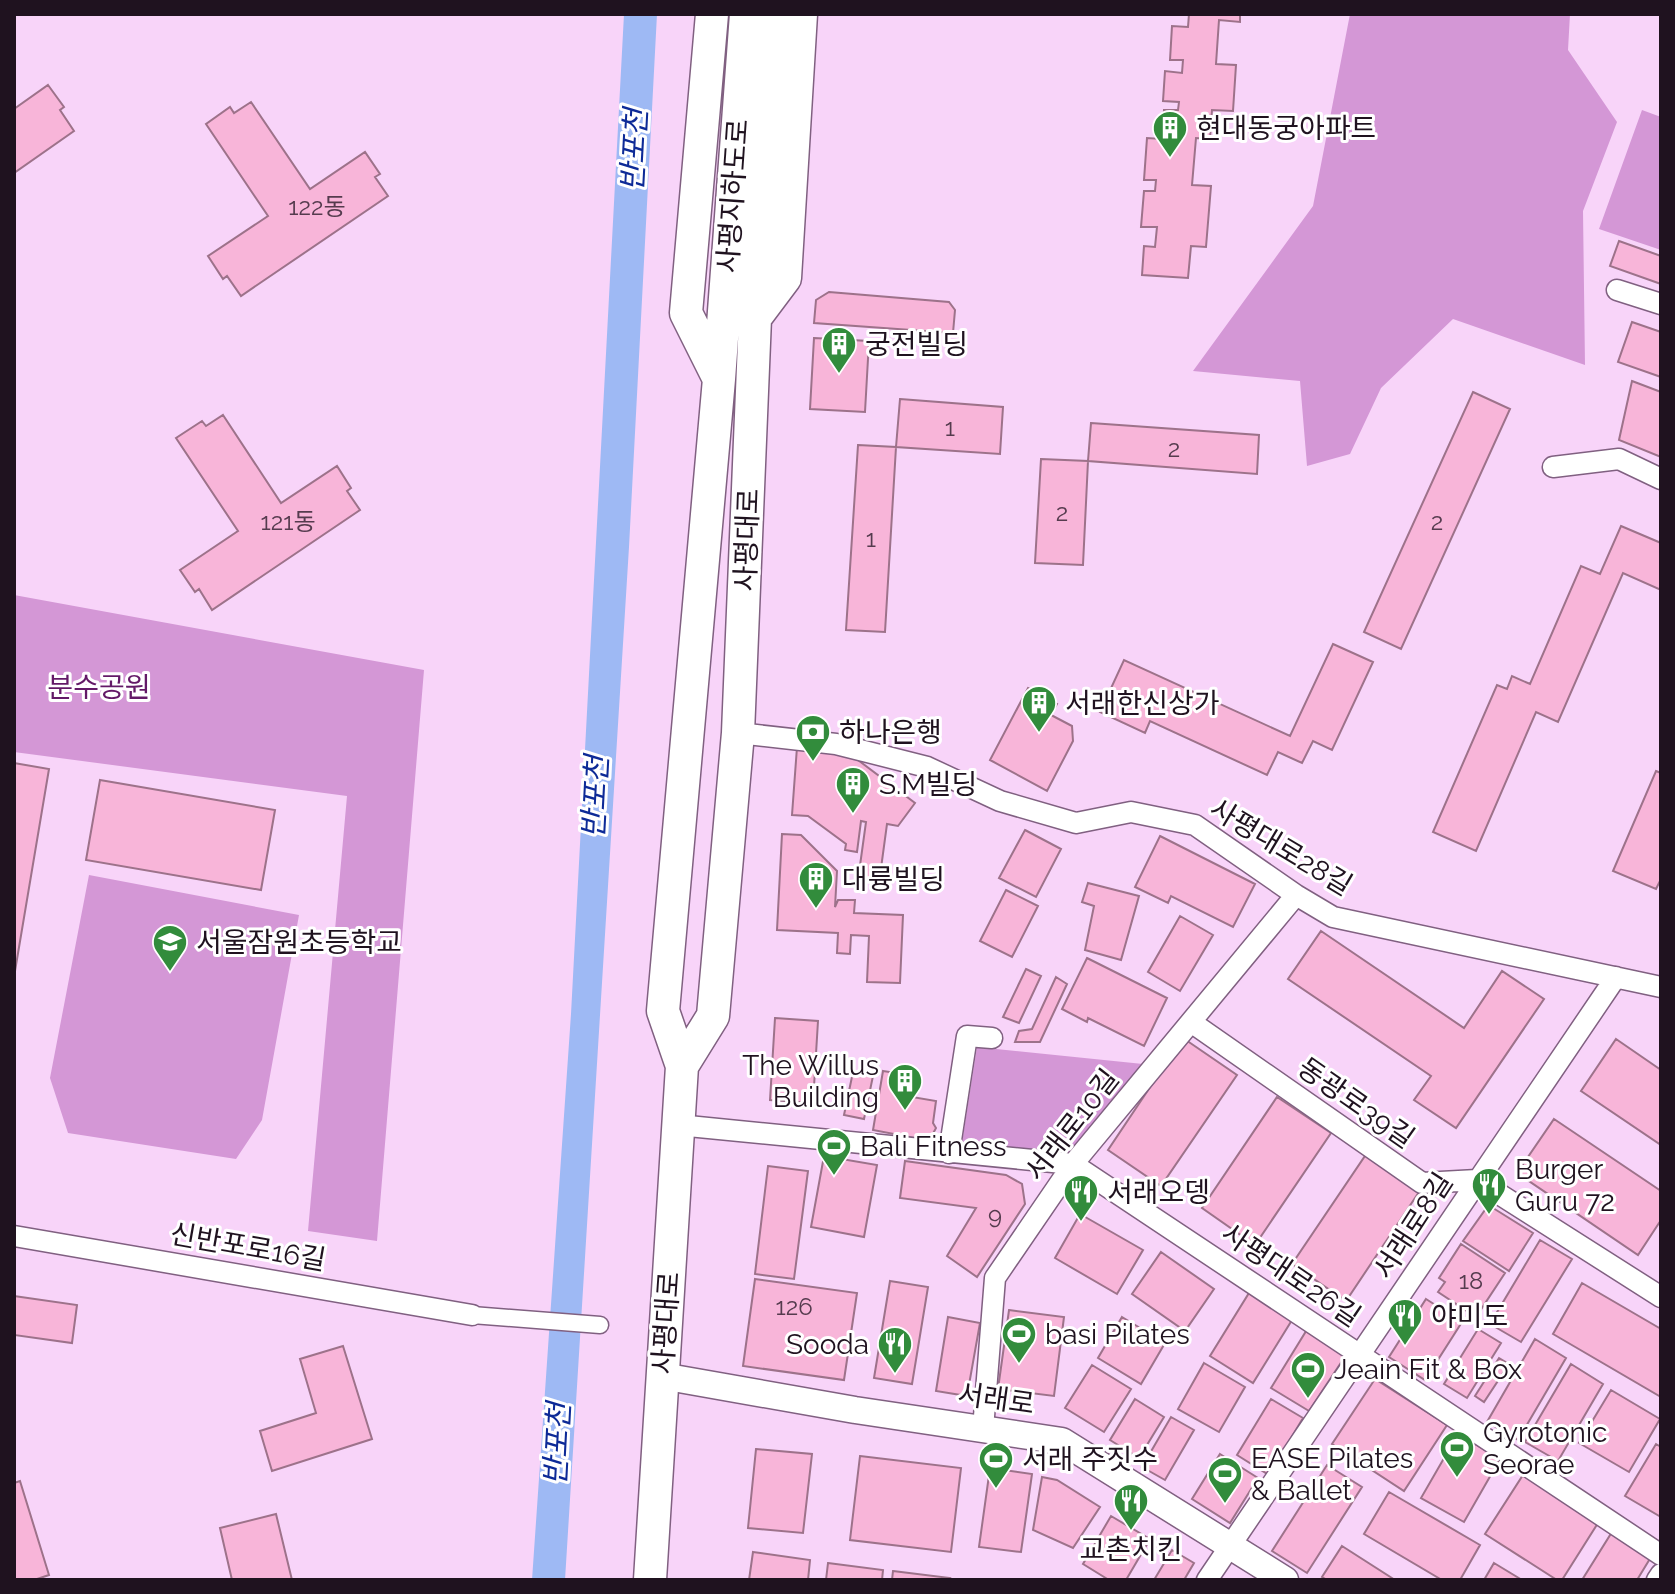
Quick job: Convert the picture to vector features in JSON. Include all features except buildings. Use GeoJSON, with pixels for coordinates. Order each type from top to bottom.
{"type":"FeatureCollection","features":[{"type":"Feature","properties":{"kind":"main road"},"geometry":{"type":"LineString","coordinates":[[712,14],[686,313],[719,379]]}},
{"type":"Feature","properties":{"kind":"main road","name":"사평지하도로"},"geometry":{"type":"LineString","coordinates":[[719,379],[746,14]]}},
{"type":"Feature","properties":{"kind":"main road","name":"사평지하도로"},"geometry":{"type":"LineString","coordinates":[[755,318],[773,14]]}},
{"type":"Feature","properties":{"kind":"main road"},"geometry":{"type":"LineString","coordinates":[[755,318],[785,278],[801,14]]}},
{"type":"Feature","properties":{"kind":"main road","name":"사평대로"},"geometry":{"type":"LineString","coordinates":[[682,1066],[713,1016],[738,733],[755,318]]}},
{"type":"Feature","properties":{"kind":"main road","name":"사평대로"},"geometry":{"type":"LineString","coordinates":[[650,1580],[682,1066],[663,1011],[719,379]]}},
{"type":"Feature","properties":{"kind":"street"},"geometry":{"type":"LineString","coordinates":[[1617,290],[1661,304]]}},
{"type":"Feature","properties":{"kind":"street"},"geometry":{"type":"LineString","coordinates":[[1553,467],[1619,459],[1661,479]]}},
{"type":"Feature","properties":{"kind":"street","name":"사평대로28길"},"geometry":{"type":"LineString","coordinates":[[738,733],[836,744],[927,767],[1000,801],[1076,823],[1131,812],[1195,825],[1333,917],[1661,987]]}},
{"type":"Feature","properties":{"kind":"street","name":"서래로10길"},"geometry":{"type":"LineString","coordinates":[[983,1429],[995,1278],[1073,1164],[1296,895]]}},
{"type":"Feature","properties":{"kind":"street","name":"서래로8길"},"geometry":{"type":"LineString","coordinates":[[1207,1580],[1616,977]]}},
{"type":"Feature","properties":{"kind":"street","name":"동광로39길"},"geometry":{"type":"LineString","coordinates":[[1191,1022],[1422,1183],[1477,1180]]}},
{"type":"Feature","properties":{"kind":"street"},"geometry":{"type":"LineString","coordinates":[[949,1153],[967,1036],[992,1038]]}},
{"type":"Feature","properties":{"kind":"street","name":"사평대로26길"},"geometry":{"type":"LineString","coordinates":[[678,1125],[1073,1164],[1661,1555]]}},
{"type":"Feature","properties":{"kind":"street"},"geometry":{"type":"LineString","coordinates":[[1477,1180],[1661,1297]]}},
{"type":"Feature","properties":{"kind":"street","name":"신반포로16길"},"geometry":{"type":"LineString","coordinates":[[14,1236],[472,1315]]}},
{"type":"Feature","properties":{"kind":"street"},"geometry":{"type":"LineString","coordinates":[[472,1315],[600,1325]]}},
{"type":"Feature","properties":{"kind":"street","name":"서래로"},"geometry":{"type":"LineString","coordinates":[[662,1376],[855,1410],[1062,1441],[1285,1580]]}},
{"type":"Feature","properties":{"kind":"street"},"geometry":{"type":"LineString","coordinates":[[1657,1580],[1661,1574]]}},
{"type":"Feature","properties":{"kind":"green space"},"geometry":{"type":"Polygon","coordinates":[[[1350,14],[1570,14],[1568,50],[1617,122],[1583,211],[1585,365],[1453,319],[1381,388],[1350,454],[1307,466],[1300,381],[1193,371],[1313,206],[1350,14]]]}},
{"type":"Feature","properties":{"kind":"green space"},"geometry":{"type":"Polygon","coordinates":[[[1642,110],[1661,117],[1661,250],[1599,229],[1642,110]]]}},
{"type":"Feature","properties":{"kind":"green space","name":"분수공원"},"geometry":{"type":"Polygon","coordinates":[[[14,595],[424,670],[377,1241],[308,1231],[347,796],[14,752],[14,595]]]}},
{"type":"Feature","properties":{"kind":"green space"},"geometry":{"type":"Polygon","coordinates":[[[89,875],[299,915],[262,1120],[236,1159],[68,1133],[50,1078],[89,875]]]}},
{"type":"Feature","properties":{"kind":"green space"},"geometry":{"type":"Polygon","coordinates":[[[977,1047],[1143,1064],[1068,1153],[962,1143],[977,1047]]]}},
{"type":"Feature","properties":{"kind":"water","name":"반포천"},"geometry":{"type":"Polygon","coordinates":[[[624,14],[657,14],[629,547],[565,1580],[532,1580],[571,1014],[624,14]]]}},
{"type":"Feature","properties":{"kind":"place","name":"현대동궁아파트"},"geometry":{"type":"Point","coordinates":[1170,159]}},
{"type":"Feature","properties":{"kind":"place","name":"궁전빌딩"},"geometry":{"type":"Point","coordinates":[839,375]}},
{"type":"Feature","properties":{"kind":"place","name":"서래한신상가"},"geometry":{"type":"Point","coordinates":[1039,734]}},
{"type":"Feature","properties":{"kind":"place","name":"하나은행"},"geometry":{"type":"Point","coordinates":[813,763]}},
{"type":"Feature","properties":{"kind":"place","name":"S.M빌딩"},"geometry":{"type":"Point","coordinates":[853,815]}},
{"type":"Feature","properties":{"kind":"place","name":"대륭빌딩"},"geometry":{"type":"Point","coordinates":[816,910]}},
{"type":"Feature","properties":{"kind":"place","name":"서울잠원초등학교"},"geometry":{"type":"Point","coordinates":[170,973]}},
{"type":"Feature","properties":{"kind":"place","name":"The Willus Building"},"geometry":{"type":"Point","coordinates":[905,1112]}},
{"type":"Feature","properties":{"kind":"place","name":"Bali Fitness"},"geometry":{"type":"Point","coordinates":[834,1177]}},
{"type":"Feature","properties":{"kind":"place","name":"Burger Guru 72"},"geometry":{"type":"Point","coordinates":[1489,1216]}},
{"type":"Feature","properties":{"kind":"place","name":"서래오뎅"},"geometry":{"type":"Point","coordinates":[1081,1223]}},
{"type":"Feature","properties":{"kind":"place","name":"야미도"},"geometry":{"type":"Point","coordinates":[1405,1347]}},
{"type":"Feature","properties":{"kind":"place","name":"basi Pilates"},"geometry":{"type":"Point","coordinates":[1019,1365]}},
{"type":"Feature","properties":{"kind":"place","name":"Sooda"},"geometry":{"type":"Point","coordinates":[895,1375]}},
{"type":"Feature","properties":{"kind":"place","name":"Jeain Fit & Box"},"geometry":{"type":"Point","coordinates":[1308,1400]}},
{"type":"Feature","properties":{"kind":"place","name":"Gyrotonic Seorae"},"geometry":{"type":"Point","coordinates":[1457,1479]}},
{"type":"Feature","properties":{"kind":"place","name":"서래 주짓수"},"geometry":{"type":"Point","coordinates":[996,1490]}},
{"type":"Feature","properties":{"kind":"place","name":"EASE Pilates & Ballet"},"geometry":{"type":"Point","coordinates":[1225,1505]}},
{"type":"Feature","properties":{"kind":"place","name":"교촌치킨"},"geometry":{"type":"Point","coordinates":[1131,1532]}}]}
